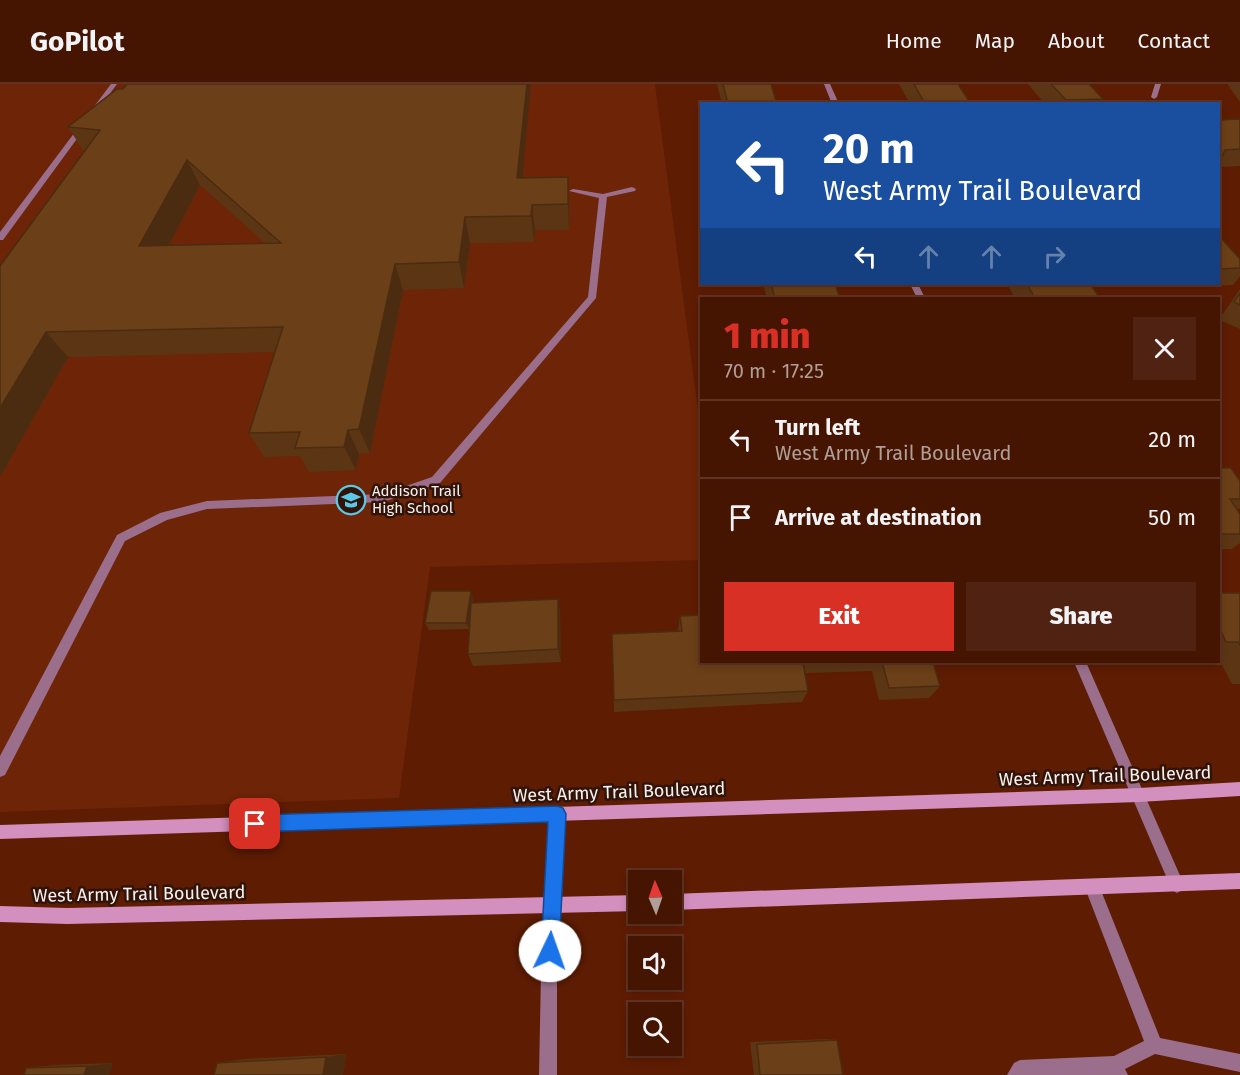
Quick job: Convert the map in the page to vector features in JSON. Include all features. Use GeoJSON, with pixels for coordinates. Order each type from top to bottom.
{"type":"FeatureCollection","features":[{"type":"Feature","properties":{"kind":"main road","name":"West Army Trail Boulevard"},"geometry":{"type":"LineString","coordinates":[[0,832],[1139,795],[1240,789]]}},
{"type":"Feature","properties":{"kind":"main road"},"geometry":{"type":"LineString","coordinates":[[682,902],[1240,881]]}},
{"type":"Feature","properties":{"kind":"main road","name":"West Army Trail Boulevard"},"geometry":{"type":"LineString","coordinates":[[0,914],[67,916],[628,903]]}},
{"type":"Feature","properties":{"kind":"street"},"geometry":{"type":"LineString","coordinates":[[0,238],[114,84]]}},
{"type":"Feature","properties":{"kind":"street"},"geometry":{"type":"LineString","coordinates":[[827,84],[835,102]]}},
{"type":"Feature","properties":{"kind":"street"},"geometry":{"type":"LineString","coordinates":[[1154,97],[1158,84]]}},
{"type":"Feature","properties":{"kind":"street"},"geometry":{"type":"LineString","coordinates":[[573,191],[603,196],[632,189]]}},
{"type":"Feature","properties":{"kind":"street"},"geometry":{"type":"LineString","coordinates":[[0,770],[121,538],[164,516],[207,505],[383,498],[436,480],[592,298],[603,196]]}},
{"type":"Feature","properties":{"kind":"street"},"geometry":{"type":"LineString","coordinates":[[1080,663],[1177,885]]}},
{"type":"Feature","properties":{"kind":"street"},"geometry":{"type":"LineString","coordinates":[[548,1075],[552,906],[557,814]]}},
{"type":"Feature","properties":{"kind":"street"},"geometry":{"type":"LineString","coordinates":[[1093,888],[1154,1045]]}},
{"type":"Feature","properties":{"kind":"street"},"geometry":{"type":"LineString","coordinates":[[1017,1075],[1020,1069],[1117,1070],[1154,1045],[1240,1063]]}},
{"type":"Feature","properties":{"kind":"shaded area","name":"Addison Trail High School"},"geometry":{"type":"Polygon","coordinates":[[[0,84],[655,84],[700,426],[700,560],[430,567],[399,798],[0,812],[0,84]]]}},
{"type":"Feature","properties":{"kind":"building","name":"Addison Trail High School"},"geometry":{"type":"Polygon","coordinates":[[[127,84],[527,84],[517,178],[568,177],[568,204],[532,205],[531,216],[465,217],[459,262],[395,264],[359,429],[348,430],[344,447],[295,448],[300,432],[249,433],[283,327],[46,332],[0,408],[0,266],[100,130],[68,127],[117,89],[123,89],[127,84]],[[187,160],[139,246],[281,243],[187,160]]]}},
{"type":"Feature","properties":{"kind":"building"},"geometry":{"type":"Polygon","coordinates":[[[723,84],[771,84],[776,102],[728,102],[723,84]]]}},
{"type":"Feature","properties":{"kind":"building"},"geometry":{"type":"Polygon","coordinates":[[[914,84],[958,84],[970,102],[924,102],[914,84]]]}},
{"type":"Feature","properties":{"kind":"building"},"geometry":{"type":"Polygon","coordinates":[[[1051,84],[1089,84],[1103,99],[1066,100],[1051,84]]]}},
{"type":"Feature","properties":{"kind":"building"},"geometry":{"type":"Polygon","coordinates":[[[1240,119],[1240,149],[1225,150],[1220,161],[1220,120],[1240,119]]]}},
{"type":"Feature","properties":{"kind":"building"},"geometry":{"type":"Polygon","coordinates":[[[1220,237],[1240,259],[1240,268],[1220,269],[1220,237]]]}},
{"type":"Feature","properties":{"kind":"building"},"geometry":{"type":"Polygon","coordinates":[[[771,285],[835,285],[840,297],[775,297],[771,285]]]}},
{"type":"Feature","properties":{"kind":"building"},"geometry":{"type":"Polygon","coordinates":[[[1028,285],[1091,285],[1099,297],[1034,297],[1028,285]]]}},
{"type":"Feature","properties":{"kind":"building"},"geometry":{"type":"Polygon","coordinates":[[[1240,293],[1240,305],[1234,302],[1240,293]]]}},
{"type":"Feature","properties":{"kind":"building"},"geometry":{"type":"Polygon","coordinates":[[[1220,468],[1231,468],[1240,481],[1240,499],[1230,499],[1240,514],[1240,534],[1220,534],[1220,468]]]}},
{"type":"Feature","properties":{"kind":"building"},"geometry":{"type":"Polygon","coordinates":[[[431,591],[471,591],[466,623],[425,623],[431,591]]]}},
{"type":"Feature","properties":{"kind":"building"},"geometry":{"type":"Polygon","coordinates":[[[1220,593],[1240,593],[1240,645],[1238,642],[1226,642],[1220,629],[1220,593]]]}},
{"type":"Feature","properties":{"kind":"building"},"geometry":{"type":"Polygon","coordinates":[[[558,599],[558,649],[468,654],[471,603],[558,599]]]}},
{"type":"Feature","properties":{"kind":"building"},"geometry":{"type":"Polygon","coordinates":[[[700,615],[700,663],[803,663],[808,691],[614,700],[612,634],[682,631],[680,616],[700,615]]]}},
{"type":"Feature","properties":{"kind":"building"},"geometry":{"type":"Polygon","coordinates":[[[882,663],[933,663],[940,686],[889,688],[882,663]]]}},
{"type":"Feature","properties":{"kind":"building"},"geometry":{"type":"Polygon","coordinates":[[[837,1040],[843,1075],[760,1075],[757,1044],[837,1040]]]}},
{"type":"Feature","properties":{"kind":"building"},"geometry":{"type":"Polygon","coordinates":[[[326,1057],[323,1075],[214,1075],[217,1063],[326,1057]]]}},
{"type":"Feature","properties":{"kind":"building"},"geometry":{"type":"Polygon","coordinates":[[[87,1066],[84,1075],[24,1075],[26,1068],[87,1066]]]}},
{"type":"Feature","properties":{"kind":"place","name":"Addison Trail High School"},"geometry":{"type":"Point","coordinates":[351,500]}},
{"type":"Feature","properties":{"kind":"route"},"geometry":{"type":"LineString","coordinates":[[255,824],[557,814],[550,951]]}}]}
